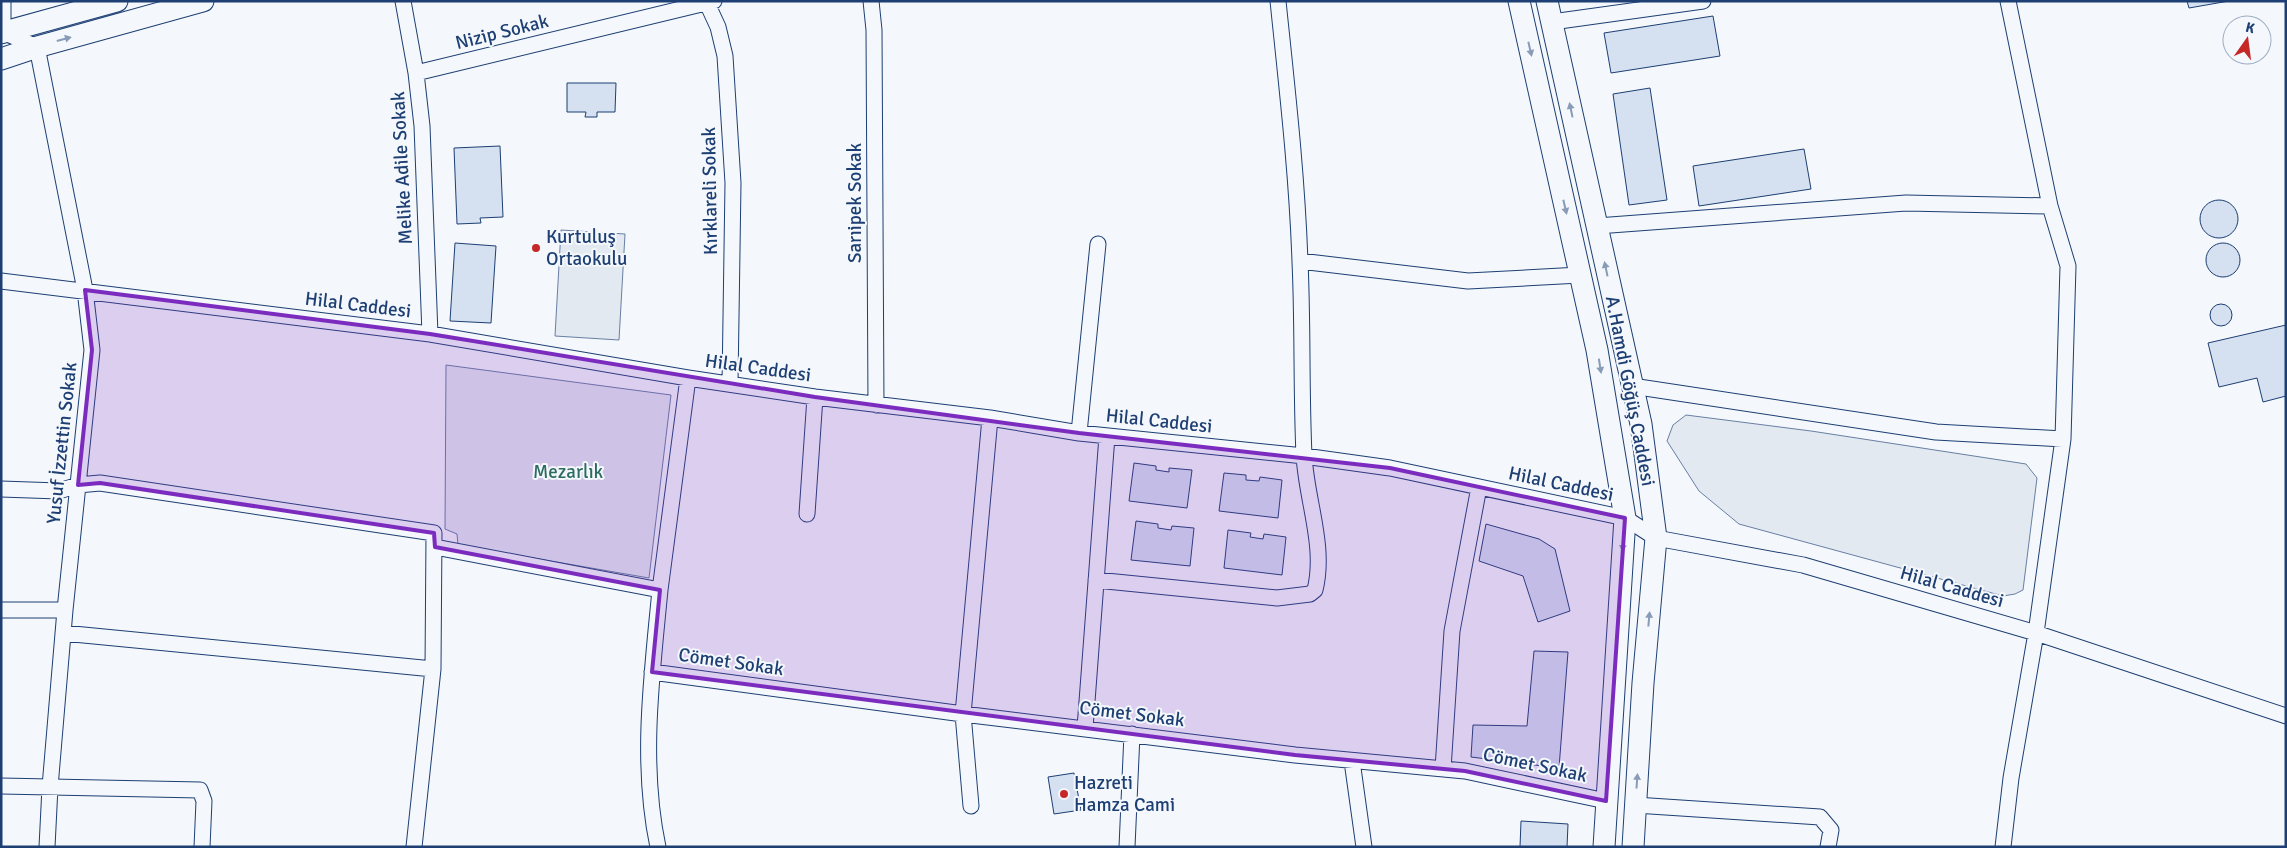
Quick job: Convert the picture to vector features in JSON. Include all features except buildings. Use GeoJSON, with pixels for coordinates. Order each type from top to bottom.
{"type":"FeatureCollection","features":[{"type":"Feature","properties":{"kind":"street"},"geometry":{"type":"LineString","coordinates":[[2,1],[2,33]]}},
{"type":"Feature","properties":{"kind":"street"},"geometry":{"type":"LineString","coordinates":[[2,33],[117,1]]}},
{"type":"Feature","properties":{"kind":"street"},"geometry":{"type":"LineString","coordinates":[[1,59],[37,47],[203,1]]}},
{"type":"Feature","properties":{"kind":"street","name":"Melike Adile Sokak"},"geometry":{"type":"LineString","coordinates":[[403,1],[416,73],[422,126],[430,334]]}},
{"type":"Feature","properties":{"kind":"street","name":"Sarıipek Sokak"},"geometry":{"type":"LineString","coordinates":[[871,1],[874,30],[876,405]]}},
{"type":"Feature","properties":{"kind":"street"},"geometry":{"type":"LineString","coordinates":[[1096,580],[1278,598],[1310,594],[1315,590],[1318,579],[1318,559],[1304,456],[1300,261],[1294,160],[1278,1]]}},
{"type":"Feature","properties":{"kind":"street","name":"A.Hamdi Göğüş Caddesi"},"geometry":{"type":"LineString","coordinates":[[1519,1],[1597,350],[1625,518],[1604,847]]}},
{"type":"Feature","properties":{"kind":"street","name":"A.Hamdi Göğüş Caddesi"},"geometry":{"type":"LineString","coordinates":[[1547,1],[1641,424],[1656,538],[1632,847]]}},
{"type":"Feature","properties":{"kind":"street"},"geometry":{"type":"LineString","coordinates":[[1552,22],[1703,1]]}},
{"type":"Feature","properties":{"kind":"street"},"geometry":{"type":"LineString","coordinates":[[2002,847],[2036,633],[2063,439],[2068,266],[2050,206],[2008,1]]}},
{"type":"Feature","properties":{"kind":"street","name":"Nizip Sokak"},"geometry":{"type":"LineString","coordinates":[[416,73],[709,2]]}},
{"type":"Feature","properties":{"kind":"street","name":"Kırklareli Sokak"},"geometry":{"type":"LineString","coordinates":[[709,2],[725,56],[733,183],[730,384]]}},
{"type":"Feature","properties":{"kind":"street"},"geometry":{"type":"LineString","coordinates":[[2,33],[37,47]]}},
{"type":"Feature","properties":{"kind":"street","name":"Yusuf İzzettin Sokak"},"geometry":{"type":"LineString","coordinates":[[37,47],[85,290],[92,350],[64,610],[47,847]]}},
{"type":"Feature","properties":{"kind":"street"},"geometry":{"type":"LineString","coordinates":[[1597,226],[1906,204],[2050,206]]}},
{"type":"Feature","properties":{"kind":"street"},"geometry":{"type":"LineString","coordinates":[[1079,433],[1098,244]]}},
{"type":"Feature","properties":{"kind":"street"},"geometry":{"type":"LineString","coordinates":[[1300,261],[1468,281],[1580,275]]}},
{"type":"Feature","properties":{"kind":"street","name":"Hilal Caddesi"},"geometry":{"type":"LineString","coordinates":[[1,281],[430,334],[688,378],[815,397],[990,418],[1079,433],[1304,456],[1390,468],[1625,518],[1656,538],[1802,565],[2036,633],[2286,716]]}},
{"type":"Feature","properties":{"kind":"street"},"geometry":{"type":"LineString","coordinates":[[658,847],[653,827],[649,759],[652,672],[660,590],[688,378]]}},
{"type":"Feature","properties":{"kind":"street"},"geometry":{"type":"LineString","coordinates":[[1632,386],[1936,432],[2063,439]]}},
{"type":"Feature","properties":{"kind":"street"},"geometry":{"type":"LineString","coordinates":[[807,514],[815,397]]}},
{"type":"Feature","properties":{"kind":"street"},"geometry":{"type":"LineString","coordinates":[[971,806],[964,714],[990,418]]}},
{"type":"Feature","properties":{"kind":"street"},"geometry":{"type":"LineString","coordinates":[[1085,728],[1107,436]]}},
{"type":"Feature","properties":{"kind":"street"},"geometry":{"type":"LineString","coordinates":[[1,489],[58,490],[78,484],[100,483],[434,534],[433,669],[414,847]]}},
{"type":"Feature","properties":{"kind":"street"},"geometry":{"type":"LineString","coordinates":[[1442,769],[1452,631],[1478,487]]}},
{"type":"Feature","properties":{"kind":"street"},"geometry":{"type":"LineString","coordinates":[[435,548],[660,590]]}},
{"type":"Feature","properties":{"kind":"street"},"geometry":{"type":"LineString","coordinates":[[1,610],[64,610]]}},
{"type":"Feature","properties":{"kind":"street"},"geometry":{"type":"LineString","coordinates":[[63,633],[433,669]]}},
{"type":"Feature","properties":{"kind":"street","name":"Cömet Sokak"},"geometry":{"type":"LineString","coordinates":[[652,672],[964,714],[1352,761],[1465,771],[1606,801]]}},
{"type":"Feature","properties":{"kind":"street"},"geometry":{"type":"LineString","coordinates":[[1127,847],[1132,734]]}},
{"type":"Feature","properties":{"kind":"street"},"geometry":{"type":"LineString","coordinates":[[1352,761],[1364,847]]}},
{"type":"Feature","properties":{"kind":"street"},"geometry":{"type":"LineString","coordinates":[[1,786],[200,790],[204,801],[202,847]]}},
{"type":"Feature","properties":{"kind":"street"},"geometry":{"type":"LineString","coordinates":[[1635,805],[1820,817],[1831,830],[1828,847]]}},
{"type":"Feature","properties":{"kind":"highlighted area"},"geometry":{"type":"Polygon","coordinates":[[[85,290],[430,334],[815,397],[1079,433],[1390,468],[1625,518],[1606,801],[1465,771],[1295,755],[652,672],[660,590],[435,547],[434,533],[100,483],[78,485],[92,350],[85,290]]]}},
{"type":"Feature","properties":{"kind":"green space"},"geometry":{"type":"Polygon","coordinates":[[[561,230],[625,234],[619,340],[555,336],[561,230]]]}},
{"type":"Feature","properties":{"kind":"green space","name":"Mezarlık"},"geometry":{"type":"Polygon","coordinates":[[[446,365],[671,395],[649,578],[458,545],[457,534],[445,529],[446,365]]]}},
{"type":"Feature","properties":{"kind":"green space"},"geometry":{"type":"Polygon","coordinates":[[[1686,415],[1811,431],[2026,464],[2037,478],[2023,590],[2015,594],[2003,596],[1739,524],[1699,491],[1667,441],[1673,425],[1686,415]]]}},
{"type":"Feature","properties":{"kind":"place","name":"Kurtuluş Ortaokulu"},"geometry":{"type":"Point","coordinates":[536,248]}},
{"type":"Feature","properties":{"kind":"place","name":"Hazreti Hamza Cami"},"geometry":{"type":"Point","coordinates":[1064,794]}}]}
